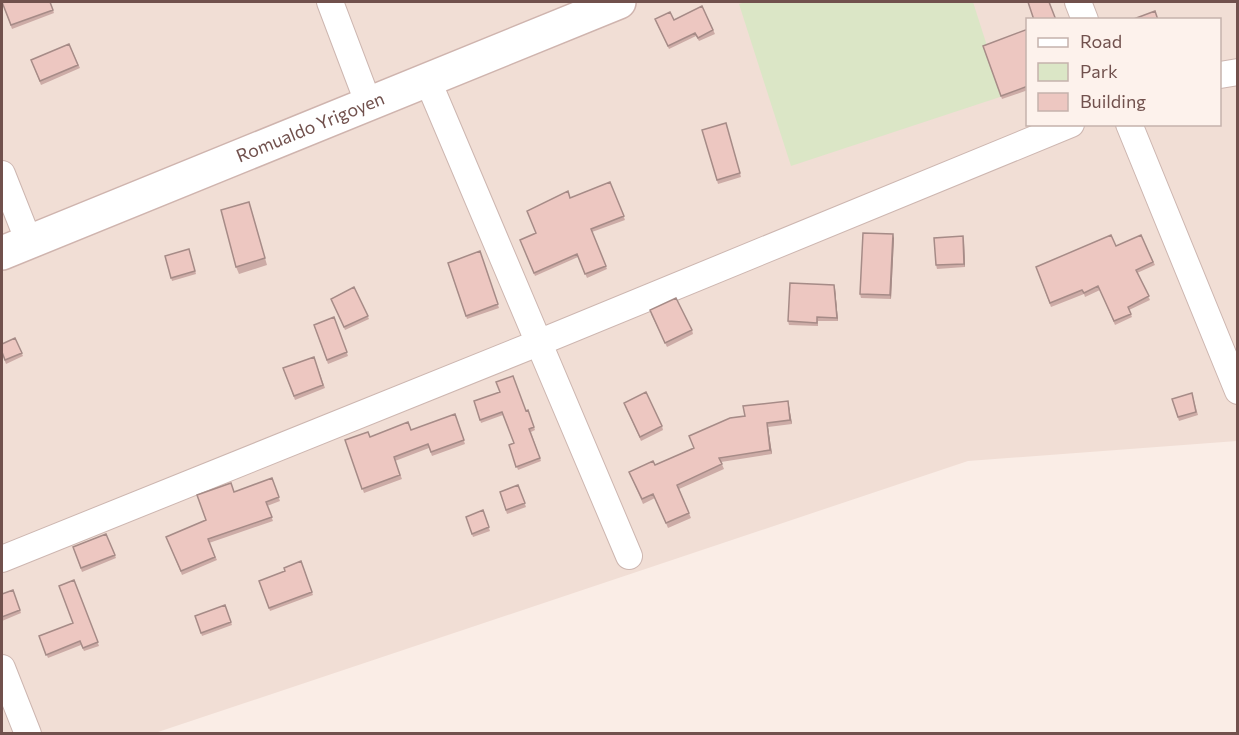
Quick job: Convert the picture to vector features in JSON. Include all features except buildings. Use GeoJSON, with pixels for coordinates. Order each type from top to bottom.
{"type":"FeatureCollection","features":[{"type":"Feature","properties":{"kind":"street"},"geometry":{"type":"LineString","coordinates":[[330,2],[369,105]]}},
{"type":"Feature","properties":{"kind":"street","name":"Romualdo Yrigoyen"},"geometry":{"type":"LineString","coordinates":[[15,247],[619,2]]}},
{"type":"Feature","properties":{"kind":"street"},"geometry":{"type":"LineString","coordinates":[[1078,2],[1084,18]]}},
{"type":"Feature","properties":{"kind":"street"},"geometry":{"type":"LineString","coordinates":[[1221,75],[1238,72]]}},
{"type":"Feature","properties":{"kind":"street"},"geometry":{"type":"LineString","coordinates":[[428,81],[629,556]]}},
{"type":"Feature","properties":{"kind":"street"},"geometry":{"type":"LineString","coordinates":[[2,559],[538,344],[1066,126]]}},
{"type":"Feature","properties":{"kind":"street"},"geometry":{"type":"LineString","coordinates":[[1130,126],[1238,392]]}},
{"type":"Feature","properties":{"kind":"street"},"geometry":{"type":"LineString","coordinates":[[2,174],[15,247]]}},
{"type":"Feature","properties":{"kind":"street"},"geometry":{"type":"LineString","coordinates":[[2,668],[28,734]]}},
{"type":"Feature","properties":{"kind":"shaded area"},"geometry":{"type":"Polygon","coordinates":[[[2,2],[1237,2],[1237,441],[968,461],[155,733],[2,733],[2,2]]]}},
{"type":"Feature","properties":{"kind":"green space"},"geometry":{"type":"Polygon","coordinates":[[[746,2],[973,2],[1003,96],[791,166],[739,4],[746,2]]]}}]}
